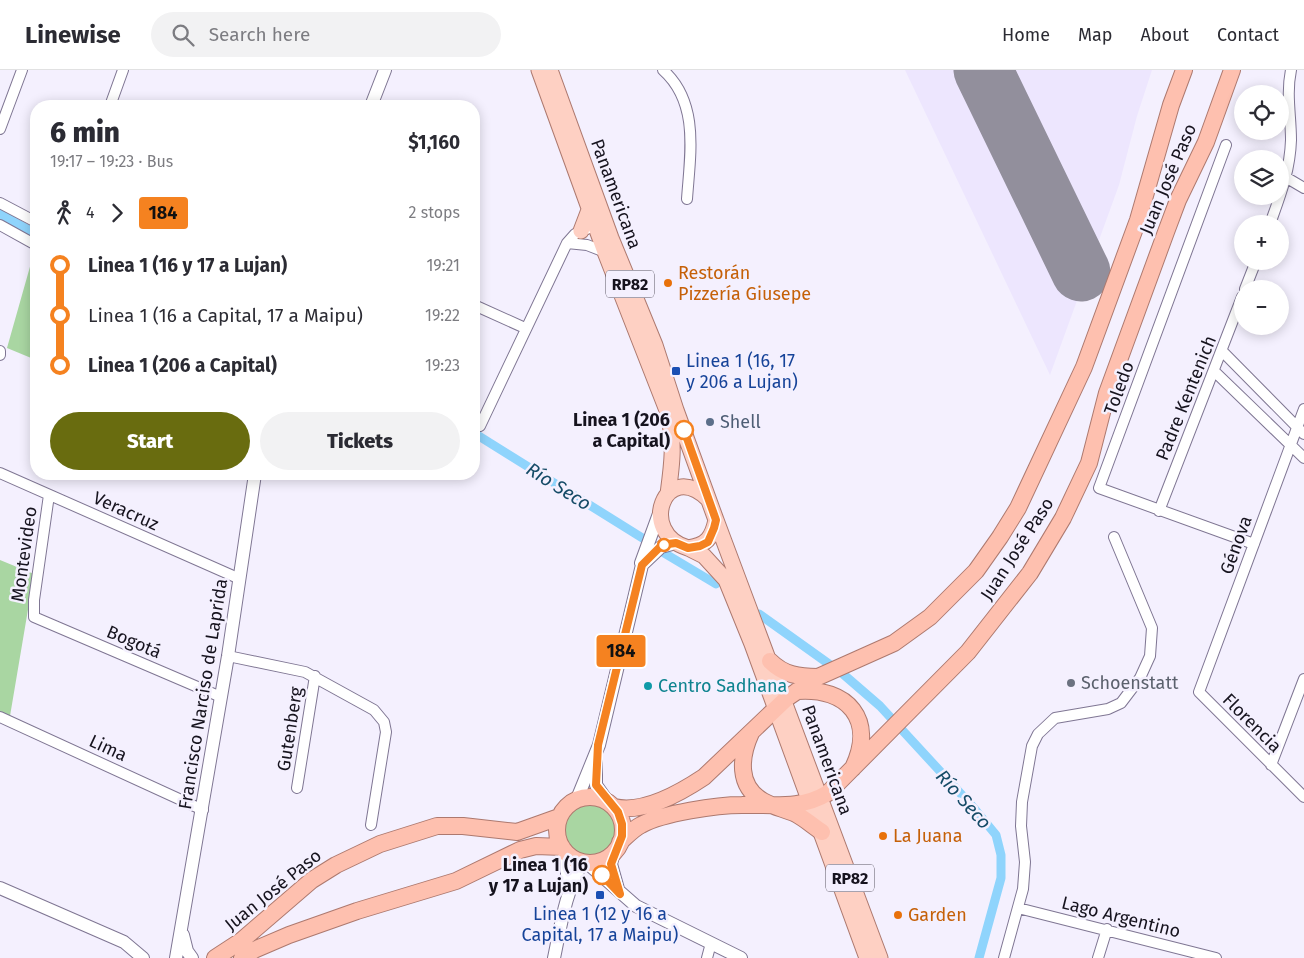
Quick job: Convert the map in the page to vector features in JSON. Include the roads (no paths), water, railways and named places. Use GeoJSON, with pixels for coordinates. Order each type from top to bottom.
{"type":"FeatureCollection","features":[{"type":"Feature","properties":{"kind":"highway","name":"Juan José Paso"},"geometry":{"type":"LineString","coordinates":[[611,804],[624,810],[637,807],[680,792],[704,777],[753,728],[786,699],[818,677],[894,643],[930,617],[976,571],[1014,515],[1072,398],[1138,220],[1171,105],[1184,70]]}},
{"type":"Feature","properties":{"kind":"highway","name":"Juan José Paso"},"geometry":{"type":"LineString","coordinates":[[617,846],[643,824],[691,812],[733,805],[778,807],[815,799],[852,772],[968,652],[1007,605],[1048,544],[1073,500],[1089,463],[1107,393],[1178,200],[1206,142],[1232,70]]}},
{"type":"Feature","properties":{"kind":"highway"},"geometry":{"type":"LineString","coordinates":[[770,661],[786,673],[799,677],[818,677]]}},
{"type":"Feature","properties":{"kind":"highway"},"geometry":{"type":"LineString","coordinates":[[786,699],[812,690],[831,693],[843,699],[854,713],[861,736],[859,752],[852,772]]}},
{"type":"Feature","properties":{"kind":"highway"},"geometry":{"type":"LineString","coordinates":[[753,728],[743,755],[744,777],[757,797],[795,814],[822,832]]}},
{"type":"Feature","properties":{"kind":"highway"},"geometry":{"type":"LineString","coordinates":[[590,796],[611,804],[622,824],[617,846],[599,861],[585,862],[572,858],[563,849],[557,835],[559,817],[567,805],[577,799],[590,796]]}},
{"type":"Feature","properties":{"kind":"highway","name":"Juan José Paso"},"geometry":{"type":"LineString","coordinates":[[215,958],[241,941],[312,880],[336,865],[380,844],[437,826],[463,826],[517,832],[559,817]]}},
{"type":"Feature","properties":{"kind":"highway","name":"Juan José Paso"},"geometry":{"type":"LineString","coordinates":[[242,958],[254,950],[289,935],[357,911],[456,881],[520,850],[536,846],[563,849]]}},
{"type":"Feature","properties":{"kind":"main road","name":"Panamericana"},"geometry":{"type":"LineString","coordinates":[[539,70],[597,230],[608,245],[655,345],[708,499],[786,699],[815,799],[822,832],[868,958]]}},
{"type":"Feature","properties":{"kind":"main road","name":"Panamericana"},"geometry":{"type":"LineString","coordinates":[[550,70],[608,245],[668,413],[674,454],[668,494],[661,510],[662,525],[682,546],[704,556],[726,580],[786,699]]}},
{"type":"Feature","properties":{"kind":"main road"},"geometry":{"type":"LineString","coordinates":[[581,231],[589,210]]}},
{"type":"Feature","properties":{"kind":"main road"},"geometry":{"type":"LineString","coordinates":[[668,494],[677,487],[689,487],[708,499]]}},
{"type":"Feature","properties":{"kind":"main road"},"geometry":{"type":"LineString","coordinates":[[682,546],[700,546],[708,542],[716,520]]}},
{"type":"Feature","properties":{"kind":"main road","name":"Panamericana"},"geometry":{"type":"LineString","coordinates":[[815,799],[880,958]]}},
{"type":"Feature","properties":{"kind":"street"},"geometry":{"type":"LineString","coordinates":[[0,129],[22,70]]}},
{"type":"Feature","properties":{"kind":"street"},"geometry":{"type":"LineString","coordinates":[[112,100],[124,70]]}},
{"type":"Feature","properties":{"kind":"street"},"geometry":{"type":"LineString","coordinates":[[373,100],[385,70]]}},
{"type":"Feature","properties":{"kind":"street"},"geometry":{"type":"LineString","coordinates":[[664,70],[682,92],[688,109],[690,156],[687,199]]}},
{"type":"Feature","properties":{"kind":"street"},"geometry":{"type":"LineString","coordinates":[[1289,159],[1291,140],[1288,101],[1291,70]]}},
{"type":"Feature","properties":{"kind":"street","name":"Toledo"},"geometry":{"type":"LineString","coordinates":[[1226,145],[1099,488],[1254,544]]}},
{"type":"Feature","properties":{"kind":"street"},"geometry":{"type":"LineString","coordinates":[[1289,179],[1304,188]]}},
{"type":"Feature","properties":{"kind":"street"},"geometry":{"type":"LineString","coordinates":[[0,203],[30,219]]}},
{"type":"Feature","properties":{"kind":"street"},"geometry":{"type":"LineString","coordinates":[[0,225],[30,242]]}},
{"type":"Feature","properties":{"kind":"street"},"geometry":{"type":"LineString","coordinates":[[480,419],[567,243],[581,231],[597,230]]}},
{"type":"Feature","properties":{"kind":"street"},"geometry":{"type":"LineString","coordinates":[[567,243],[608,245]]}},
{"type":"Feature","properties":{"kind":"street"},"geometry":{"type":"LineString","coordinates":[[480,309],[525,328]]}},
{"type":"Feature","properties":{"kind":"street","name":"Padre Kentenich"},"geometry":{"type":"LineString","coordinates":[[1159,510],[1234,318]]}},
{"type":"Feature","properties":{"kind":"street"},"geometry":{"type":"LineString","coordinates":[[1222,351],[1301,430]]}},
{"type":"Feature","properties":{"kind":"street"},"geometry":{"type":"LineString","coordinates":[[1214,371],[1304,458]]}},
{"type":"Feature","properties":{"kind":"street","name":"Génova"},"geometry":{"type":"LineString","coordinates":[[1199,692],[1291,444],[1301,430],[1304,409]]}},
{"type":"Feature","properties":{"kind":"street","name":"Veracruz"},"geometry":{"type":"LineString","coordinates":[[0,473],[240,578]]}},
{"type":"Feature","properties":{"kind":"street","name":"Francisco Narciso de Laprida"},"geometry":{"type":"LineString","coordinates":[[175,955],[203,810],[254,480]]}},
{"type":"Feature","properties":{"kind":"street","name":"Montevideo"},"geometry":{"type":"LineString","coordinates":[[34,617],[34,600],[49,494]]}},
{"type":"Feature","properties":{"kind":"street"},"geometry":{"type":"LineString","coordinates":[[640,575],[640,564],[661,510]]}},
{"type":"Feature","properties":{"kind":"street"},"geometry":{"type":"LineString","coordinates":[[1004,958],[1023,889],[1025,862],[1022,846],[1022,802],[1032,746],[1038,734],[1055,718],[1108,709],[1121,704],[1140,678],[1150,656],[1152,628],[1114,537]]}},
{"type":"Feature","properties":{"kind":"street"},"geometry":{"type":"LineString","coordinates":[[577,799],[598,745],[642,565],[661,546],[682,546]]}},
{"type":"Feature","properties":{"kind":"street","name":"Bogotá"},"geometry":{"type":"LineString","coordinates":[[34,617],[221,697]]}},
{"type":"Feature","properties":{"kind":"street","name":"Gutenberg"},"geometry":{"type":"LineString","coordinates":[[228,656],[315,676],[374,710],[384,722],[386,732],[371,825]]}},
{"type":"Feature","properties":{"kind":"street","name":"Gutenberg"},"geometry":{"type":"LineString","coordinates":[[297,788],[315,676]]}},
{"type":"Feature","properties":{"kind":"street"},"geometry":{"type":"LineString","coordinates":[[1271,765],[1304,679]]}},
{"type":"Feature","properties":{"kind":"street","name":"Florencia"},"geometry":{"type":"LineString","coordinates":[[1199,692],[1304,798]]}},
{"type":"Feature","properties":{"kind":"street","name":"Lima"},"geometry":{"type":"LineString","coordinates":[[0,717],[203,810]]}},
{"type":"Feature","properties":{"kind":"street"},"geometry":{"type":"LineString","coordinates":[[598,745],[596,785],[611,804]]}},
{"type":"Feature","properties":{"kind":"street"},"geometry":{"type":"LineString","coordinates":[[617,846],[611,864],[620,894]]}},
{"type":"Feature","properties":{"kind":"street"},"geometry":{"type":"LineString","coordinates":[[563,849],[568,870],[566,900]]}},
{"type":"Feature","properties":{"kind":"street"},"geometry":{"type":"LineString","coordinates":[[554,958],[566,900],[573,880],[585,862],[636,906],[741,958]]}},
{"type":"Feature","properties":{"kind":"street"},"geometry":{"type":"LineString","coordinates":[[0,888],[124,942],[143,958]]}},
{"type":"Feature","properties":{"kind":"street","name":"Lago Argentino"},"geometry":{"type":"LineString","coordinates":[[1018,908],[1107,930],[1199,956],[1216,958]]}},
{"type":"Feature","properties":{"kind":"street","name":"Francisco Narciso de Laprida"},"geometry":{"type":"LineString","coordinates":[[183,920],[184,943],[192,958]]}},
{"type":"Feature","properties":{"kind":"street"},"geometry":{"type":"LineString","coordinates":[[93,930],[134,958]]}},
{"type":"Feature","properties":{"kind":"street"},"geometry":{"type":"LineString","coordinates":[[1098,958],[1107,930]]}},
{"type":"Feature","properties":{"kind":"street"},"geometry":{"type":"LineString","coordinates":[[707,958],[710,943]]}},
{"type":"Feature","properties":{"kind":"waterway","name":"Río Seco"},"geometry":{"type":"LineString","coordinates":[[0,214],[30,231]]}},
{"type":"Feature","properties":{"kind":"waterway","name":"Río Seco"},"geometry":{"type":"LineString","coordinates":[[480,437],[644,539]]}},
{"type":"Feature","properties":{"kind":"waterway","name":"Río Seco"},"geometry":{"type":"LineString","coordinates":[[664,553],[716,584]]}},
{"type":"Feature","properties":{"kind":"waterway","name":"Río Seco"},"geometry":{"type":"LineString","coordinates":[[759,614],[829,664]]}},
{"type":"Feature","properties":{"kind":"waterway","name":"Río Seco"},"geometry":{"type":"LineString","coordinates":[[843,674],[880,706],[973,807],[996,835],[1001,855],[1001,878],[979,958]]}},
{"type":"Feature","properties":{"kind":"place","name":"Restorán Pizzería Giusepe"},"geometry":{"type":"Point","coordinates":[668,283]}},
{"type":"Feature","properties":{"kind":"place","name":"Linea 1 (16, 17 y 206 a Lujan)"},"geometry":{"type":"Point","coordinates":[676,371]}},
{"type":"Feature","properties":{"kind":"place","name":"Shell"},"geometry":{"type":"Point","coordinates":[710,422]}},
{"type":"Feature","properties":{"kind":"place","name":"Linea 1 (206 a Capital)"},"geometry":{"type":"Point","coordinates":[684,430]}},
{"type":"Feature","properties":{"kind":"place","name":"Schoenstatt"},"geometry":{"type":"Point","coordinates":[1071,683]}},
{"type":"Feature","properties":{"kind":"place","name":"Centro Sadhana"},"geometry":{"type":"Point","coordinates":[648,686]}},
{"type":"Feature","properties":{"kind":"place","name":"La Juana"},"geometry":{"type":"Point","coordinates":[883,836]}},
{"type":"Feature","properties":{"kind":"place","name":"Linea 1 (16 y 17 a Lujan)"},"geometry":{"type":"Point","coordinates":[602,875]}},
{"type":"Feature","properties":{"kind":"place","name":"Linea 1 (12 y 16 a Capital, 17 a Maipu)"},"geometry":{"type":"Point","coordinates":[600,895]}},
{"type":"Feature","properties":{"kind":"place","name":"Garden"},"geometry":{"type":"Point","coordinates":[898,915]}}]}
